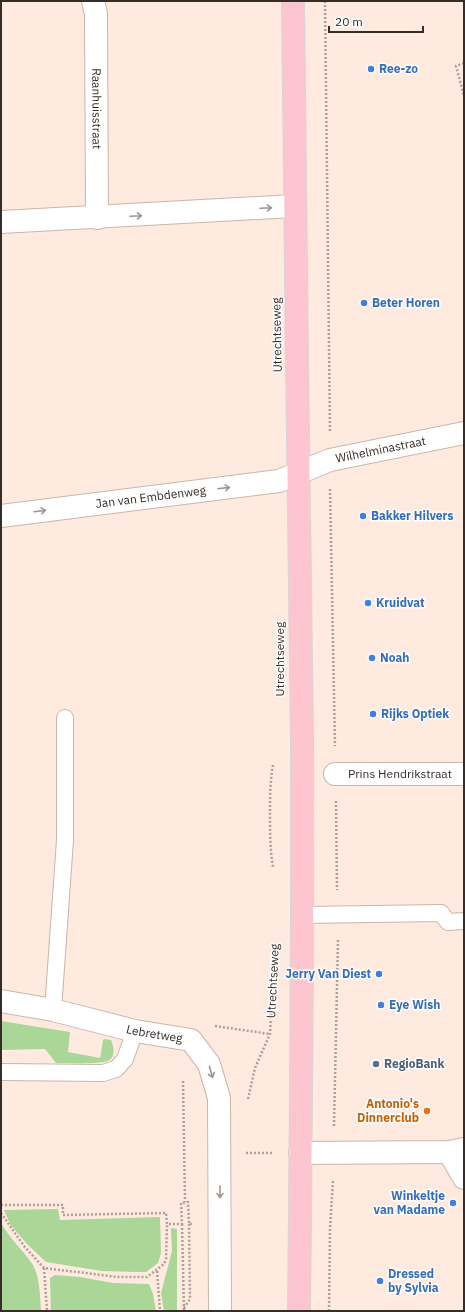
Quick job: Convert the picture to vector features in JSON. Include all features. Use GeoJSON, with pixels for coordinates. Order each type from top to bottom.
{"type":"FeatureCollection","features":[{"type":"Feature","properties":{"kind":"main road","name":"Utrechtseweg"},"geometry":{"type":"LineString","coordinates":[[293,1],[294,206],[299,472],[302,915],[299,1311]]}},
{"type":"Feature","properties":{"kind":"street","name":"Raanhuisstraat"},"geometry":{"type":"LineString","coordinates":[[93,1],[96,14],[97,218]]}},
{"type":"Feature","properties":{"kind":"street"},"geometry":{"type":"LineString","coordinates":[[1,222],[97,218],[294,206]]}},
{"type":"Feature","properties":{"kind":"street","name":"Wilhelminastraat"},"geometry":{"type":"LineString","coordinates":[[299,472],[330,460],[464,433]]}},
{"type":"Feature","properties":{"kind":"street","name":"Jan van Embdenweg"},"geometry":{"type":"LineString","coordinates":[[1,516],[279,480],[299,472]]}},
{"type":"Feature","properties":{"kind":"street","name":"Prins Hendrikstraat"},"geometry":{"type":"LineString","coordinates":[[335,774],[464,774]]}},
{"type":"Feature","properties":{"kind":"street","name":"Lebretweg"},"geometry":{"type":"LineString","coordinates":[[1,1000],[53,1010],[135,1031],[191,1040],[209,1064],[219,1098],[220,1153]]}},
{"type":"Feature","properties":{"kind":"street"},"geometry":{"type":"LineString","coordinates":[[300,1153],[456,1150],[464,1178]]}},
{"type":"Feature","properties":{"kind":"street"},"geometry":{"type":"LineString","coordinates":[[220,1153],[220,1311]]}},
{"type":"Feature","properties":{"kind":"lane"},"geometry":{"type":"LineString","coordinates":[[53,1010],[65,840],[66,718]]}},
{"type":"Feature","properties":{"kind":"lane"},"geometry":{"type":"LineString","coordinates":[[302,915],[441,914],[448,922],[464,921]]}},
{"type":"Feature","properties":{"kind":"lane"},"geometry":{"type":"LineString","coordinates":[[1,1072],[103,1073],[116,1069],[125,1059],[135,1031]]}},
{"type":"Feature","properties":{"kind":"path"},"geometry":{"type":"LineString","coordinates":[[325,1],[338,970],[329,1311]]}},
{"type":"Feature","properties":{"kind":"path"},"geometry":{"type":"LineString","coordinates":[[464,64],[456,66],[464,96]]}},
{"type":"Feature","properties":{"kind":"path"},"geometry":{"type":"LineString","coordinates":[[273,871],[270,851],[270,780],[274,759]]}},
{"type":"Feature","properties":{"kind":"path","name":"Utrechtseweg"},"geometry":{"type":"LineString","coordinates":[[247,1103],[255,1068],[270,1034],[272,994]]}},
{"type":"Feature","properties":{"kind":"path"},"geometry":{"type":"LineString","coordinates":[[189,1219],[188,1202],[186,1202],[183,1070],[191,1040],[211,1025],[270,1034]]}},
{"type":"Feature","properties":{"kind":"path"},"geometry":{"type":"LineString","coordinates":[[247,1146],[248,1161]]}},
{"type":"Feature","properties":{"kind":"path"},"geometry":{"type":"LineString","coordinates":[[220,1153],[300,1153]]}},
{"type":"Feature","properties":{"kind":"path"},"geometry":{"type":"LineString","coordinates":[[184,1310],[181,1203],[186,1202]]}},
{"type":"Feature","properties":{"kind":"path"},"geometry":{"type":"LineString","coordinates":[[1,1205],[63,1205],[63,1215],[166,1213],[166,1259],[164,1264],[147,1277],[118,1277],[44,1268]]}},
{"type":"Feature","properties":{"kind":"path"},"geometry":{"type":"LineString","coordinates":[[1,1213],[24,1246],[44,1268],[47,1311]]}},
{"type":"Feature","properties":{"kind":"path"},"geometry":{"type":"LineString","coordinates":[[167,1224],[182,1224]]}},
{"type":"Feature","properties":{"kind":"path"},"geometry":{"type":"LineString","coordinates":[[184,1310],[190,1299],[188,1224]]}},
{"type":"Feature","properties":{"kind":"path"},"geometry":{"type":"LineString","coordinates":[[156,1270],[160,1311]]}},
{"type":"Feature","properties":{"kind":"green space"},"geometry":{"type":"Polygon","coordinates":[[[1,1021],[70,1032],[68,1052],[100,1058],[103,1040],[111,1040],[113,1054],[111,1059],[104,1062],[56,1063],[45,1049],[1,1050],[1,1021]]]}},
{"type":"Feature","properties":{"kind":"green space"},"geometry":{"type":"Polygon","coordinates":[[[58,1209],[60,1220],[160,1217],[161,1253],[158,1263],[146,1272],[135,1272],[102,1271],[46,1262],[27,1244],[10,1224],[4,1210],[58,1209]]]}},
{"type":"Feature","properties":{"kind":"green space"},"geometry":{"type":"Polygon","coordinates":[[[1,1223],[33,1265],[38,1282],[41,1311],[1,1311],[1,1223]]]}},
{"type":"Feature","properties":{"kind":"green space"},"geometry":{"type":"Polygon","coordinates":[[[171,1228],[177,1229],[177,1311],[164,1311],[161,1293],[172,1251],[171,1228]]]}},
{"type":"Feature","properties":{"kind":"green space"},"geometry":{"type":"Polygon","coordinates":[[[55,1275],[80,1277],[113,1283],[149,1284],[153,1294],[156,1311],[51,1311],[50,1278],[55,1275]]]}},
{"type":"Feature","properties":{"kind":"place","name":"Ree-zo"},"geometry":{"type":"Point","coordinates":[371,69]}},
{"type":"Feature","properties":{"kind":"place","name":"Beter Horen"},"geometry":{"type":"Point","coordinates":[364,303]}},
{"type":"Feature","properties":{"kind":"place","name":"Bakker Hilvers"},"geometry":{"type":"Point","coordinates":[363,516]}},
{"type":"Feature","properties":{"kind":"place","name":"Kruidvat"},"geometry":{"type":"Point","coordinates":[368,603]}},
{"type":"Feature","properties":{"kind":"place","name":"Noah"},"geometry":{"type":"Point","coordinates":[372,658]}},
{"type":"Feature","properties":{"kind":"place","name":"Rijks Optiek"},"geometry":{"type":"Point","coordinates":[373,714]}},
{"type":"Feature","properties":{"kind":"place","name":"Jerry Van Diest"},"geometry":{"type":"Point","coordinates":[379,974]}},
{"type":"Feature","properties":{"kind":"place","name":"Eye Wish"},"geometry":{"type":"Point","coordinates":[381,1005]}},
{"type":"Feature","properties":{"kind":"place","name":"RegioBank"},"geometry":{"type":"Point","coordinates":[376,1064]}},
{"type":"Feature","properties":{"kind":"place","name":"Antonio's Dinnerclub"},"geometry":{"type":"Point","coordinates":[427,1111]}},
{"type":"Feature","properties":{"kind":"place","name":"Winkeltje van Madame"},"geometry":{"type":"Point","coordinates":[453,1203]}},
{"type":"Feature","properties":{"kind":"place","name":"Dressed by Sylvia"},"geometry":{"type":"Point","coordinates":[380,1281]}}]}
